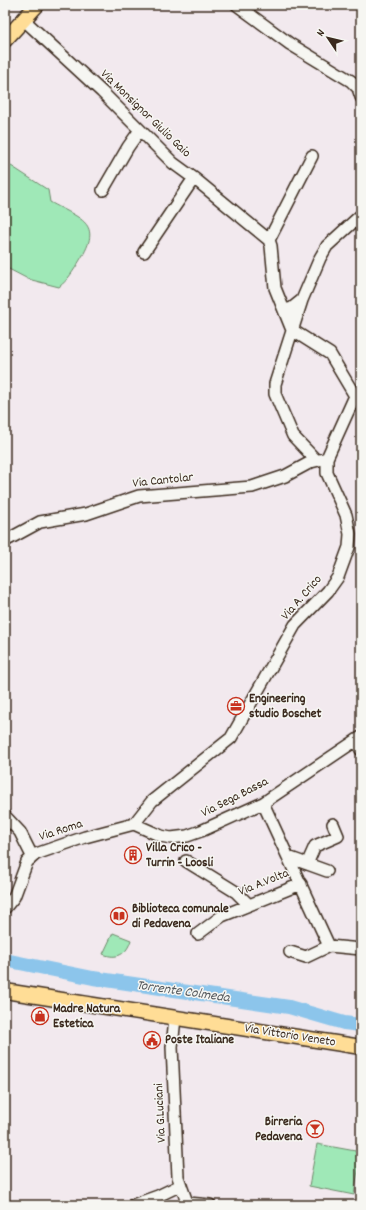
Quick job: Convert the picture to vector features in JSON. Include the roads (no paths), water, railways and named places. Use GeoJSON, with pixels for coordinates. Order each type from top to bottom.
{"type":"FeatureCollection","features":[{"type":"Feature","properties":{"kind":"main road"},"geometry":{"type":"LineString","coordinates":[[5,40],[37,5]]}},
{"type":"Feature","properties":{"kind":"main road","name":"Via Vittorio Veneto"},"geometry":{"type":"LineString","coordinates":[[5,991],[361,1047]]}},
{"type":"Feature","properties":{"kind":"street"},"geometry":{"type":"LineString","coordinates":[[237,5],[290,44],[351,81],[358,88],[361,97]]}},
{"type":"Feature","properties":{"kind":"street","name":"Via Monsignor Giulio Gaio"},"geometry":{"type":"LineString","coordinates":[[24,20],[102,92],[173,163],[194,178],[269,240]]}},
{"type":"Feature","properties":{"kind":"street"},"geometry":{"type":"LineString","coordinates":[[103,190],[128,147],[140,130]]}},
{"type":"Feature","properties":{"kind":"street"},"geometry":{"type":"LineString","coordinates":[[292,330],[273,280],[272,246],[269,240],[312,156]]}},
{"type":"Feature","properties":{"kind":"street"},"geometry":{"type":"LineString","coordinates":[[144,252],[194,178]]}},
{"type":"Feature","properties":{"kind":"street"},"geometry":{"type":"LineString","coordinates":[[321,459],[293,436],[275,394],[275,384],[302,300],[320,258],[328,246],[361,215]]}},
{"type":"Feature","properties":{"kind":"street"},"geometry":{"type":"LineString","coordinates":[[284,310],[296,305],[302,300]]}},
{"type":"Feature","properties":{"kind":"street","name":"Via A. Crico"},"geometry":{"type":"LineString","coordinates":[[134,824],[152,801],[231,738],[295,625],[328,591],[338,577],[349,547],[350,534],[346,515],[321,459],[358,397],[330,354],[292,330]]}},
{"type":"Feature","properties":{"kind":"street","name":"Via Cantolar"},"geometry":{"type":"LineString","coordinates":[[5,541],[40,522],[86,514],[139,496],[252,487],[285,476],[321,459]]}},
{"type":"Feature","properties":{"kind":"street","name":"Via Sega Bassa"},"geometry":{"type":"LineString","coordinates":[[134,824],[164,837],[182,837],[208,828],[263,803],[360,742]]}},
{"type":"Feature","properties":{"kind":"street","name":"Via A.Volta"},"geometry":{"type":"LineString","coordinates":[[263,803],[329,946]]}},
{"type":"Feature","properties":{"kind":"street"},"geometry":{"type":"LineString","coordinates":[[5,816],[20,832],[32,856]]}},
{"type":"Feature","properties":{"kind":"street","name":"Via Roma"},"geometry":{"type":"LineString","coordinates":[[5,908],[14,897],[25,866],[32,856],[85,837],[134,824]]}},
{"type":"Feature","properties":{"kind":"street"},"geometry":{"type":"LineString","coordinates":[[308,864],[315,846],[338,836],[333,824]]}},
{"type":"Feature","properties":{"kind":"street"},"geometry":{"type":"LineString","coordinates":[[288,857],[327,872]]}},
{"type":"Feature","properties":{"kind":"street"},"geometry":{"type":"LineString","coordinates":[[186,861],[236,892],[249,905]]}},
{"type":"Feature","properties":{"kind":"street","name":"Via A.Volta"},"geometry":{"type":"LineString","coordinates":[[198,934],[222,916],[300,884]]}},
{"type":"Feature","properties":{"kind":"street"},"geometry":{"type":"LineString","coordinates":[[290,952],[306,957],[329,946],[361,949]]}},
{"type":"Feature","properties":{"kind":"street","name":"Via G.Luciani"},"geometry":{"type":"LineString","coordinates":[[175,1018],[172,1047],[178,1177],[188,1204]]}},
{"type":"Feature","properties":{"kind":"street"},"geometry":{"type":"LineString","coordinates":[[133,1205],[158,1196],[181,1185]]}},
{"type":"Feature","properties":{"kind":"street"},"geometry":{"type":"LineString","coordinates":[[188,1204],[210,1205]]}},
{"type":"Feature","properties":{"kind":"waterway","name":"Torrente Colmeda"},"geometry":{"type":"LineString","coordinates":[[5,960],[93,978],[289,1007],[344,1023],[361,1025]]}},
{"type":"Feature","properties":{"kind":"place","name":"Engineering studio Boschet"},"geometry":{"type":"Point","coordinates":[236,706]}},
{"type":"Feature","properties":{"kind":"place","name":"Villa Crico - Turrin - Loosli"},"geometry":{"type":"Point","coordinates":[133,855]}},
{"type":"Feature","properties":{"kind":"place","name":"Biblioteca comunale di Pedavena"},"geometry":{"type":"Point","coordinates":[119,916]}},
{"type":"Feature","properties":{"kind":"place","name":"Madre Natura Estetica"},"geometry":{"type":"Point","coordinates":[40,1016]}},
{"type":"Feature","properties":{"kind":"place","name":"Poste Italiane"},"geometry":{"type":"Point","coordinates":[152,1040]}},
{"type":"Feature","properties":{"kind":"place","name":"Birreria Pedavena"},"geometry":{"type":"Point","coordinates":[315,1129]}}]}
